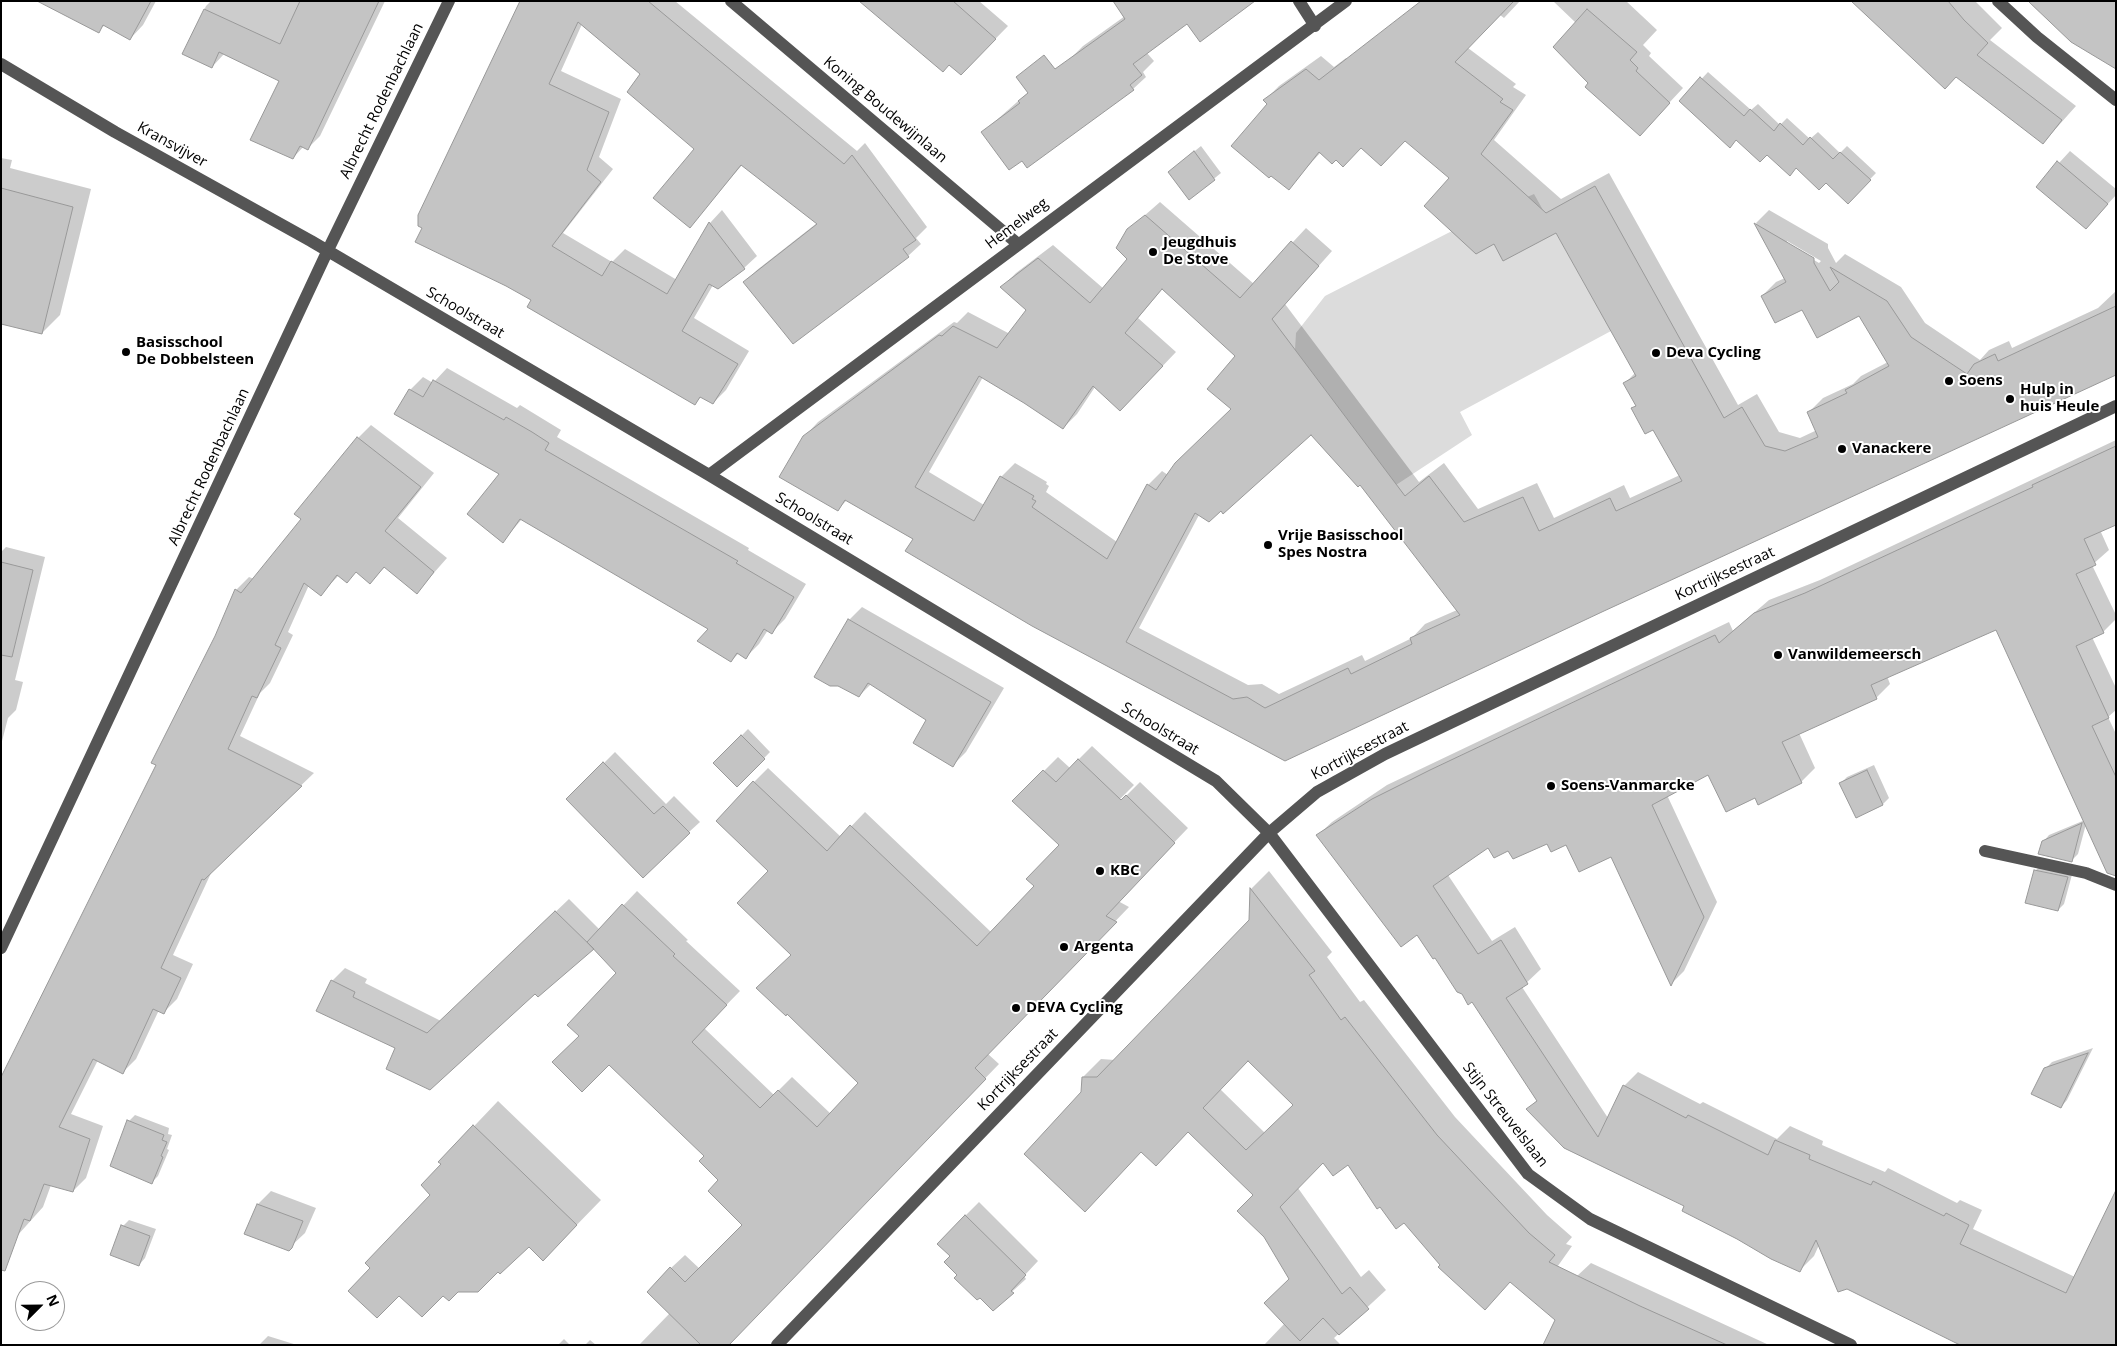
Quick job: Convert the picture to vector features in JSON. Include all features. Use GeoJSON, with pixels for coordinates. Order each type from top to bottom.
{"type":"FeatureCollection","features":[{"type":"Feature","properties":{"kind":"street","name":"Albrecht Rodenbachlaan"},"geometry":{"type":"LineString","coordinates":[[1,948],[328,252],[449,1]]}},
{"type":"Feature","properties":{"kind":"street","name":"Koning Boudewijnlaan"},"geometry":{"type":"LineString","coordinates":[[730,1],[1018,244]]}},
{"type":"Feature","properties":{"kind":"street"},"geometry":{"type":"LineString","coordinates":[[1299,1],[1315,26]]}},
{"type":"Feature","properties":{"kind":"street","name":"Hemelweg"},"geometry":{"type":"LineString","coordinates":[[709,475],[1018,244],[1315,26],[1346,1]]}},
{"type":"Feature","properties":{"kind":"street"},"geometry":{"type":"LineString","coordinates":[[1998,1],[2037,37],[2116,100]]}},
{"type":"Feature","properties":{"kind":"street","name":"Kransvijver"},"geometry":{"type":"LineString","coordinates":[[1,64],[115,132],[328,252]]}},
{"type":"Feature","properties":{"kind":"street","name":"Schoolstraat"},"geometry":{"type":"LineString","coordinates":[[328,252],[709,475],[1216,782],[1269,833]]}},
{"type":"Feature","properties":{"kind":"street","name":"Kortrijksestraat"},"geometry":{"type":"LineString","coordinates":[[777,1345],[1269,833],[1317,792],[1385,754],[2116,406]]}},
{"type":"Feature","properties":{"kind":"street","name":"Stijn Streuvelslaan"},"geometry":{"type":"LineString","coordinates":[[1269,833],[1528,1174],[1590,1219],[1851,1345]]}},
{"type":"Feature","properties":{"kind":"street"},"geometry":{"type":"LineString","coordinates":[[1985,850],[2086,872],[2116,885]]}},
{"type":"Feature","properties":{"kind":"shaded area"},"geometry":{"type":"Polygon","coordinates":[[[1534,194],[1611,331],[1460,412],[1472,435],[1396,485],[1295,350],[1296,333],[1325,296],[1450,232],[1534,194]]]}},
{"type":"Feature","properties":{"kind":"building"},"geometry":{"type":"Polygon","coordinates":[[[37,1],[151,1],[130,40],[103,25],[99,33],[37,1]]]}},
{"type":"Feature","properties":{"kind":"building"},"geometry":{"type":"Polygon","coordinates":[[[300,1],[379,1],[308,150],[300,146],[293,159],[250,140],[279,81],[219,52],[212,68],[182,54],[204,9],[280,44],[300,1]]]}},
{"type":"Feature","properties":{"kind":"building"},"geometry":{"type":"Polygon","coordinates":[[[520,1],[648,1],[844,164],[852,155],[916,240],[903,249],[909,257],[793,344],[743,282],[817,224],[741,165],[690,228],[653,198],[694,149],[627,92],[640,74],[578,22],[549,84],[609,112],[587,170],[601,182],[552,246],[602,276],[611,261],[667,294],[709,222],[745,269],[718,289],[709,284],[682,331],[738,364],[713,404],[700,397],[695,405],[527,307],[531,300],[415,242],[422,228],[418,226],[418,215],[520,1]]]}},
{"type":"Feature","properties":{"kind":"building"},"geometry":{"type":"Polygon","coordinates":[[[859,1],[953,1],[996,39],[961,75],[949,65],[943,72],[859,1]]]}},
{"type":"Feature","properties":{"kind":"building"},"geometry":{"type":"Polygon","coordinates":[[[1113,1],[1255,1],[1200,42],[1187,24],[1133,64],[1142,75],[1130,85],[1134,90],[1027,168],[1022,161],[1009,170],[981,132],[1020,103],[1018,101],[1028,93],[1016,77],[1044,55],[1055,69],[1125,19],[1113,1]]]}},
{"type":"Feature","properties":{"kind":"building"},"geometry":{"type":"Polygon","coordinates":[[[1421,1],[1514,1],[1455,62],[1503,99],[1500,102],[1513,110],[1481,154],[1546,213],[1595,186],[1724,418],[1742,407],[1765,446],[1785,451],[1818,437],[1807,412],[1847,393],[1845,390],[1889,366],[1859,316],[1817,338],[1802,310],[1775,323],[1761,296],[1786,282],[1754,223],[1814,258],[1814,263],[1830,291],[1839,282],[1830,267],[1887,301],[1911,337],[1967,374],[1974,364],[1995,354],[1998,361],[2116,306],[2116,375],[1604,611],[1285,761],[1032,626],[905,551],[913,539],[845,500],[838,511],[779,477],[803,436],[939,335],[942,336],[953,326],[997,348],[1026,310],[1000,287],[1038,258],[1090,303],[1127,259],[1116,248],[1127,229],[1145,215],[1240,298],[1291,241],[1319,266],[1272,319],[1405,496],[1429,476],[1464,522],[1523,497],[1539,531],[1610,498],[1616,511],[1682,481],[1653,430],[1645,434],[1631,408],[1636,406],[1623,383],[1636,376],[1556,233],[1503,261],[1494,244],[1476,254],[1424,206],[1449,178],[1405,141],[1381,166],[1361,148],[1343,167],[1336,160],[1332,164],[1319,152],[1289,190],[1271,176],[1269,178],[1231,146],[1267,104],[1263,100],[1306,69],[1319,80],[1421,1]],[[1162,289],[1125,333],[1163,366],[1120,411],[1093,386],[1063,429],[979,376],[915,487],[974,521],[1000,476],[1034,496],[1032,499],[1036,501],[1032,507],[1107,559],[1147,484],[1156,490],[1175,463],[1231,409],[1207,389],[1235,356],[1162,289]],[[1311,435],[1223,514],[1221,511],[1209,522],[1195,513],[1126,642],[1233,699],[1247,697],[1265,708],[1348,668],[1351,674],[1412,644],[1410,638],[1460,615],[1360,485],[1358,487],[1311,435]]]}},
{"type":"Feature","properties":{"kind":"building"},"geometry":{"type":"Polygon","coordinates":[[[1851,1],[1948,1],[1964,20],[1988,43],[1977,55],[2062,120],[2043,144],[1956,77],[1945,89],[1851,1]]]}},
{"type":"Feature","properties":{"kind":"building"},"geometry":{"type":"Polygon","coordinates":[[[2028,1],[2116,1],[2116,69],[2071,42],[2028,1]]]}},
{"type":"Feature","properties":{"kind":"building"},"geometry":{"type":"Polygon","coordinates":[[[1587,9],[1637,52],[1630,60],[1638,68],[1636,71],[1670,103],[1640,136],[1585,87],[1588,83],[1553,47],[1587,9]]]}},
{"type":"Feature","properties":{"kind":"building"},"geometry":{"type":"Polygon","coordinates":[[[1700,77],[1744,116],[1750,109],[1774,131],[1780,123],[1803,145],[1810,137],[1833,159],[1840,152],[1871,180],[1848,204],[1826,183],[1819,190],[1796,168],[1790,176],[1767,155],[1760,162],[1736,140],[1730,148],[1679,101],[1700,77]]]}},
{"type":"Feature","properties":{"kind":"building"},"geometry":{"type":"Polygon","coordinates":[[[1194,151],[1215,180],[1189,200],[1168,172],[1194,151]]]}},
{"type":"Feature","properties":{"kind":"building"},"geometry":{"type":"Polygon","coordinates":[[[2057,161],[2108,204],[2086,229],[2036,187],[2057,161]]]}},
{"type":"Feature","properties":{"kind":"building"},"geometry":{"type":"Polygon","coordinates":[[[1,188],[73,207],[42,334],[1,324],[1,188]]]}},
{"type":"Feature","properties":{"kind":"building"},"geometry":{"type":"Polygon","coordinates":[[[433,380],[504,420],[506,417],[532,432],[549,443],[545,450],[738,561],[736,563],[794,597],[772,634],[764,629],[746,659],[737,653],[731,662],[697,641],[708,629],[520,519],[503,543],[467,514],[499,474],[394,414],[409,389],[423,397],[433,380]]]}},
{"type":"Feature","properties":{"kind":"building"},"geometry":{"type":"Polygon","coordinates":[[[357,437],[421,487],[385,531],[434,572],[417,594],[384,567],[370,584],[356,572],[347,583],[337,575],[321,596],[304,583],[275,645],[281,648],[257,698],[252,696],[228,749],[302,786],[204,880],[202,879],[161,968],[181,978],[164,1014],[153,1009],[123,1074],[93,1059],[59,1127],[90,1139],[73,1192],[44,1184],[30,1221],[24,1219],[5,1271],[1,1270],[1,1077],[156,765],[151,763],[215,636],[235,589],[241,593],[301,519],[294,514],[357,437]]]}},
{"type":"Feature","properties":{"kind":"building"},"geometry":{"type":"Polygon","coordinates":[[[2116,446],[2116,525],[2084,539],[2096,565],[2076,574],[2104,633],[2076,646],[2109,718],[2092,726],[2116,777],[2116,876],[2107,873],[1996,630],[1871,685],[1877,699],[1782,742],[1802,783],[1758,805],[1755,798],[1726,812],[1708,775],[1652,805],[1704,917],[1671,986],[1611,857],[1579,872],[1566,845],[1551,852],[1547,844],[1513,859],[1508,851],[1494,858],[1488,848],[1433,886],[1478,954],[1501,940],[1528,984],[1506,998],[1598,1137],[1623,1085],[1686,1118],[1688,1115],[1768,1155],[1775,1140],[1810,1155],[1809,1159],[1871,1185],[1873,1181],[1944,1216],[1946,1213],[1969,1225],[1960,1244],[2066,1293],[2116,1190],[2116,1345],[1960,1345],[1847,1289],[1838,1292],[1816,1240],[1800,1272],[1771,1259],[1682,1211],[1684,1206],[1564,1148],[1526,1109],[1537,1101],[1472,1002],[1468,1005],[1462,994],[1457,992],[1435,958],[1433,959],[1417,935],[1401,947],[1316,835],[1372,799],[1430,770],[1715,635],[1719,643],[1754,613],[1805,593],[2033,487],[2032,485],[2116,446]]]}},
{"type":"Feature","properties":{"kind":"building"},"geometry":{"type":"Polygon","coordinates":[[[1,562],[33,570],[12,657],[1,655],[1,562]]]}},
{"type":"Feature","properties":{"kind":"building"},"geometry":{"type":"Polygon","coordinates":[[[848,619],[991,702],[953,767],[913,743],[926,720],[868,683],[859,697],[838,686],[830,686],[814,677],[848,619]]]}},
{"type":"Feature","properties":{"kind":"building"},"geometry":{"type":"Polygon","coordinates":[[[741,735],[765,759],[737,787],[713,763],[741,735]]]}},
{"type":"Feature","properties":{"kind":"building"},"geometry":{"type":"Polygon","coordinates":[[[1078,759],[1121,800],[1126,795],[1175,843],[1106,916],[1117,922],[975,1068],[986,1079],[729,1345],[701,1345],[647,1292],[670,1267],[685,1282],[742,1225],[708,1191],[718,1180],[699,1161],[704,1156],[609,1065],[582,1092],[552,1062],[579,1036],[567,1025],[616,973],[587,942],[622,904],[675,954],[673,956],[727,1005],[692,1042],[760,1108],[778,1090],[817,1127],[858,1083],[787,1014],[786,1016],[756,988],[791,955],[737,903],[768,871],[716,821],[753,781],[827,851],[850,825],[977,946],[1034,886],[1026,879],[1059,845],[1012,801],[1043,770],[1056,782],[1078,759]]]}},
{"type":"Feature","properties":{"kind":"building"},"geometry":{"type":"Polygon","coordinates":[[[603,762],[654,814],[663,806],[690,833],[643,878],[566,799],[603,762]]]}},
{"type":"Feature","properties":{"kind":"building"},"geometry":{"type":"Polygon","coordinates":[[[1867,770],[1883,805],[1856,818],[1839,783],[1867,770]]]}},
{"type":"Feature","properties":{"kind":"building"},"geometry":{"type":"Polygon","coordinates":[[[2082,823],[2072,862],[2038,854],[2042,841],[2082,823]]]}},
{"type":"Feature","properties":{"kind":"building"},"geometry":{"type":"Polygon","coordinates":[[[2034,870],[2068,877],[2058,911],[2025,903],[2034,870]]]}},
{"type":"Feature","properties":{"kind":"building"},"geometry":{"type":"Polygon","coordinates":[[[1250,888],[1315,971],[1309,975],[1341,1020],[1345,1017],[1437,1135],[1529,1233],[1555,1255],[1549,1262],[1727,1345],[1543,1345],[1555,1320],[1510,1282],[1485,1310],[1438,1267],[1440,1265],[1404,1223],[1396,1229],[1380,1207],[1377,1209],[1348,1165],[1333,1176],[1323,1163],[1280,1207],[1342,1294],[1350,1287],[1369,1309],[1339,1335],[1323,1318],[1300,1341],[1264,1303],[1289,1279],[1264,1237],[1237,1211],[1253,1195],[1188,1132],[1156,1166],[1141,1152],[1085,1212],[1024,1154],[1081,1092],[1082,1077],[1097,1077],[1249,920],[1250,888]],[[1248,1061],[1203,1108],[1246,1150],[1293,1105],[1248,1061]]]}},
{"type":"Feature","properties":{"kind":"building"},"geometry":{"type":"Polygon","coordinates":[[[555,911],[594,949],[538,997],[535,994],[430,1090],[386,1069],[395,1048],[316,1011],[331,980],[355,992],[353,997],[427,1033],[555,911]]]}},
{"type":"Feature","properties":{"kind":"building"},"geometry":{"type":"Polygon","coordinates":[[[2088,1053],[2061,1108],[2031,1094],[2044,1068],[2088,1053]]]}},
{"type":"Feature","properties":{"kind":"building"},"geometry":{"type":"Polygon","coordinates":[[[127,1120],[164,1135],[162,1140],[167,1142],[152,1184],[110,1166],[127,1120]]]}},
{"type":"Feature","properties":{"kind":"building"},"geometry":{"type":"Polygon","coordinates":[[[473,1125],[577,1225],[543,1261],[529,1247],[500,1274],[498,1272],[478,1292],[458,1292],[449,1301],[443,1296],[422,1317],[399,1296],[377,1318],[348,1291],[370,1268],[365,1263],[430,1195],[421,1185],[441,1164],[438,1162],[473,1125]]]}},
{"type":"Feature","properties":{"kind":"building"},"geometry":{"type":"Polygon","coordinates":[[[257,1204],[303,1221],[289,1251],[244,1234],[257,1204]]]}},
{"type":"Feature","properties":{"kind":"building"},"geometry":{"type":"Polygon","coordinates":[[[965,1215],[1026,1275],[1011,1291],[1014,1293],[993,1311],[980,1298],[977,1300],[954,1278],[957,1275],[944,1262],[950,1256],[937,1244],[965,1215]]]}},
{"type":"Feature","properties":{"kind":"building"},"geometry":{"type":"Polygon","coordinates":[[[121,1225],[150,1236],[139,1266],[110,1255],[121,1225]]]}},
{"type":"Feature","properties":{"kind":"place","name":"Jeugdhuis De Stove"},"geometry":{"type":"Point","coordinates":[1153,252]}},
{"type":"Feature","properties":{"kind":"place","name":"Basisschool De Dobbelsteen"},"geometry":{"type":"Point","coordinates":[126,352]}},
{"type":"Feature","properties":{"kind":"place","name":"Deva Cycling"},"geometry":{"type":"Point","coordinates":[1656,353]}},
{"type":"Feature","properties":{"kind":"place","name":"Soens"},"geometry":{"type":"Point","coordinates":[1949,381]}},
{"type":"Feature","properties":{"kind":"place","name":"Hulp in huis Heule"},"geometry":{"type":"Point","coordinates":[2010,399]}},
{"type":"Feature","properties":{"kind":"place","name":"Vanackere"},"geometry":{"type":"Point","coordinates":[1842,449]}},
{"type":"Feature","properties":{"kind":"place","name":"Vrije Basisschool Spes Nostra"},"geometry":{"type":"Point","coordinates":[1268,545]}},
{"type":"Feature","properties":{"kind":"place","name":"Vanwildemeersch"},"geometry":{"type":"Point","coordinates":[1778,655]}},
{"type":"Feature","properties":{"kind":"place","name":"Soens-Vanmarcke"},"geometry":{"type":"Point","coordinates":[1551,786]}},
{"type":"Feature","properties":{"kind":"place","name":"KBC"},"geometry":{"type":"Point","coordinates":[1100,871]}},
{"type":"Feature","properties":{"kind":"place","name":"Argenta"},"geometry":{"type":"Point","coordinates":[1064,947]}},
{"type":"Feature","properties":{"kind":"place","name":"DEVA Cycling"},"geometry":{"type":"Point","coordinates":[1016,1008]}}]}
